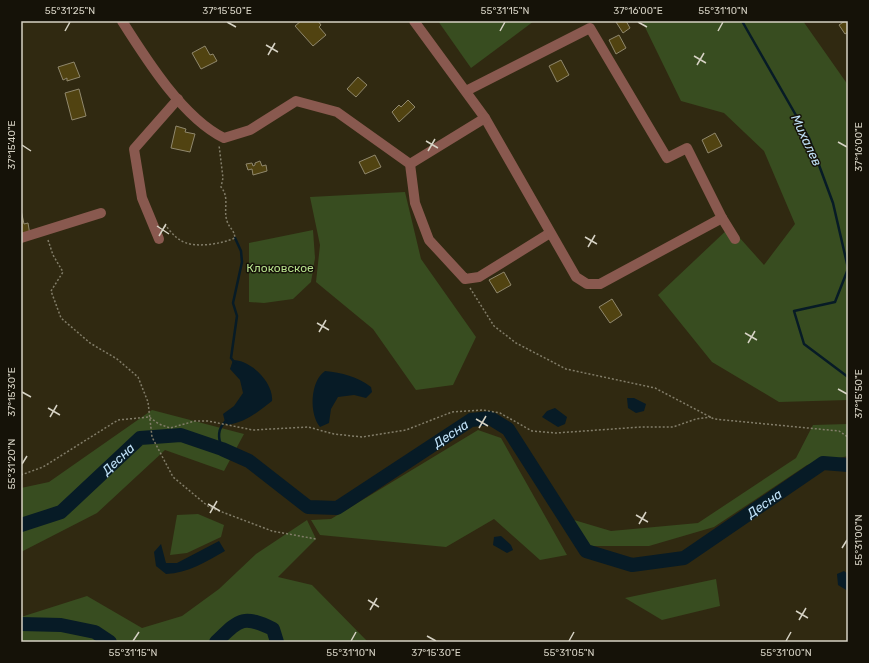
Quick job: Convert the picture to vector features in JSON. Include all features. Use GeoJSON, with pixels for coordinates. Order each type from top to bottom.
{"type":"FeatureCollection","features":[{"type":"Feature","properties":{"kind":"street"},"geometry":{"type":"LineString","coordinates":[[122,21],[146,60],[178,99],[215,134],[224,138],[250,130],[296,101],[337,112],[410,164],[416,203],[429,240],[465,279],[479,277],[550,233]]}},
{"type":"Feature","properties":{"kind":"street"},"geometry":{"type":"LineString","coordinates":[[414,21],[485,118],[576,277],[587,284],[600,284],[722,218]]}},
{"type":"Feature","properties":{"kind":"street"},"geometry":{"type":"LineString","coordinates":[[466,91],[590,28],[667,158],[687,148],[722,218],[736,239]]}},
{"type":"Feature","properties":{"kind":"street"},"geometry":{"type":"LineString","coordinates":[[159,238],[142,198],[134,149],[178,99]]}},
{"type":"Feature","properties":{"kind":"street"},"geometry":{"type":"LineString","coordinates":[[410,164],[485,118]]}},
{"type":"Feature","properties":{"kind":"street"},"geometry":{"type":"LineString","coordinates":[[21,238],[101,213]]}},
{"type":"Feature","properties":{"kind":"path"},"geometry":{"type":"LineString","coordinates":[[154,227],[166,226],[180,241],[201,245],[223,243],[235,238],[234,230],[227,221],[225,192],[221,187],[223,178],[218,143],[215,134]]}},
{"type":"Feature","properties":{"kind":"path"},"geometry":{"type":"LineString","coordinates":[[45,230],[53,255],[63,272],[51,291],[61,318],[90,343],[117,359],[138,377],[148,402],[152,437],[173,477],[209,507],[272,531],[316,539]]}},
{"type":"Feature","properties":{"kind":"path"},"geometry":{"type":"LineString","coordinates":[[465,279],[494,326],[516,342],[566,369],[656,388],[714,419],[839,431],[848,437]]}},
{"type":"Feature","properties":{"kind":"path"},"geometry":{"type":"LineString","coordinates":[[21,475],[43,467],[118,420],[149,417],[158,424],[170,428],[195,421],[208,421],[253,430],[308,427],[334,434],[362,437],[406,430],[452,412],[483,410],[500,412],[532,430],[556,433],[641,427],[673,427],[696,419],[711,417]]}},
{"type":"Feature","properties":{"kind":"green space"},"geometry":{"type":"Polygon","coordinates":[[[438,21],[534,21],[471,68],[438,21]]]}},
{"type":"Feature","properties":{"kind":"green space"},"geometry":{"type":"Polygon","coordinates":[[[642,21],[803,21],[848,85],[848,400],[779,402],[712,362],[658,295],[730,227],[764,265],[795,224],[764,151],[724,113],[681,101],[642,21]]]}},
{"type":"Feature","properties":{"kind":"green space"},"geometry":{"type":"Polygon","coordinates":[[[405,192],[421,259],[476,337],[453,385],[416,390],[373,329],[316,282],[320,245],[310,197],[405,192]]]}},
{"type":"Feature","properties":{"kind":"green space","name":"Клоковское"},"geometry":{"type":"Polygon","coordinates":[[[313,230],[315,258],[311,282],[293,299],[264,303],[249,302],[249,243],[313,230]]]}},
{"type":"Feature","properties":{"kind":"green space"},"geometry":{"type":"Polygon","coordinates":[[[152,410],[244,434],[224,471],[165,450],[97,513],[21,552],[21,488],[49,482],[152,410]]]}},
{"type":"Feature","properties":{"kind":"green space"},"geometry":{"type":"Polygon","coordinates":[[[848,424],[848,456],[807,465],[714,527],[649,546],[587,546],[574,520],[611,531],[698,523],[796,458],[813,425],[848,424]]]}},
{"type":"Feature","properties":{"kind":"green space"},"geometry":{"type":"Polygon","coordinates":[[[478,430],[501,438],[567,555],[540,560],[494,519],[446,547],[320,535],[311,520],[331,519],[478,430]]]}},
{"type":"Feature","properties":{"kind":"green space"},"geometry":{"type":"Polygon","coordinates":[[[198,514],[224,525],[221,537],[187,553],[170,555],[177,515],[198,514]]]}},
{"type":"Feature","properties":{"kind":"green space"},"geometry":{"type":"Polygon","coordinates":[[[307,520],[316,539],[278,577],[312,585],[368,642],[21,642],[21,617],[87,596],[142,628],[182,616],[219,589],[256,554],[307,520]]]}},
{"type":"Feature","properties":{"kind":"green space"},"geometry":{"type":"Polygon","coordinates":[[[716,579],[720,606],[662,620],[625,598],[716,579]]]}},
{"type":"Feature","properties":{"kind":"water"},"geometry":{"type":"Polygon","coordinates":[[[233,360],[247,364],[260,374],[269,387],[272,394],[272,401],[257,413],[246,419],[228,425],[225,422],[223,414],[234,406],[243,393],[240,380],[230,369],[233,360]]]}},
{"type":"Feature","properties":{"kind":"water"},"geometry":{"type":"Polygon","coordinates":[[[325,371],[355,378],[371,387],[372,392],[366,398],[354,395],[338,397],[331,409],[329,423],[320,427],[314,414],[313,398],[316,382],[325,371]]]}},
{"type":"Feature","properties":{"kind":"water"},"geometry":{"type":"Polygon","coordinates":[[[627,398],[634,398],[646,404],[644,411],[636,413],[628,408],[627,398]]]}},
{"type":"Feature","properties":{"kind":"water"},"geometry":{"type":"Polygon","coordinates":[[[555,408],[567,417],[565,424],[558,427],[542,417],[547,411],[555,408]]]}},
{"type":"Feature","properties":{"kind":"water"},"geometry":{"type":"Polygon","coordinates":[[[501,536],[511,545],[513,550],[507,553],[493,545],[494,537],[501,536]]]}},
{"type":"Feature","properties":{"kind":"water"},"geometry":{"type":"Polygon","coordinates":[[[219,541],[225,551],[204,563],[182,572],[166,574],[156,566],[154,552],[161,544],[166,563],[177,563],[219,541]]]}},
{"type":"Feature","properties":{"kind":"water"},"geometry":{"type":"Polygon","coordinates":[[[844,571],[848,574],[848,591],[838,585],[837,574],[844,571]]]}},
{"type":"Feature","properties":{"kind":"building"},"geometry":{"type":"Polygon","coordinates":[[[301,21],[318,21],[321,25],[319,27],[326,35],[313,46],[295,26],[301,21]]]}},
{"type":"Feature","properties":{"kind":"building"},"geometry":{"type":"Polygon","coordinates":[[[626,21],[630,28],[623,33],[616,22],[626,21]]]}},
{"type":"Feature","properties":{"kind":"building"},"geometry":{"type":"Polygon","coordinates":[[[845,21],[848,22],[848,32],[845,34],[839,25],[845,21]]]}},
{"type":"Feature","properties":{"kind":"building"},"geometry":{"type":"Polygon","coordinates":[[[619,35],[626,48],[616,54],[609,40],[619,35]]]}},
{"type":"Feature","properties":{"kind":"building"},"geometry":{"type":"Polygon","coordinates":[[[205,46],[210,55],[213,54],[217,61],[201,69],[192,53],[205,46]]]}},
{"type":"Feature","properties":{"kind":"building"},"geometry":{"type":"Polygon","coordinates":[[[561,60],[569,75],[557,82],[549,66],[561,60]]]}},
{"type":"Feature","properties":{"kind":"building"},"geometry":{"type":"Polygon","coordinates":[[[74,62],[80,77],[67,81],[67,78],[63,80],[58,67],[74,62]]]}},
{"type":"Feature","properties":{"kind":"building"},"geometry":{"type":"Polygon","coordinates":[[[358,77],[367,85],[356,97],[347,89],[358,77]]]}},
{"type":"Feature","properties":{"kind":"building"},"geometry":{"type":"Polygon","coordinates":[[[79,89],[86,116],[72,120],[65,93],[79,89]]]}},
{"type":"Feature","properties":{"kind":"building"},"geometry":{"type":"Polygon","coordinates":[[[408,100],[415,107],[399,122],[392,112],[399,105],[401,107],[408,100]]]}},
{"type":"Feature","properties":{"kind":"building"},"geometry":{"type":"Polygon","coordinates":[[[176,126],[186,129],[185,132],[195,134],[190,152],[171,148],[176,126]]]}},
{"type":"Feature","properties":{"kind":"building"},"geometry":{"type":"Polygon","coordinates":[[[715,133],[722,146],[708,153],[702,140],[715,133]]]}},
{"type":"Feature","properties":{"kind":"building"},"geometry":{"type":"Polygon","coordinates":[[[375,155],[381,167],[365,174],[359,162],[375,155]]]}},
{"type":"Feature","properties":{"kind":"building"},"geometry":{"type":"Polygon","coordinates":[[[260,161],[262,166],[266,165],[267,171],[253,175],[252,169],[248,170],[246,164],[252,163],[253,166],[255,163],[260,161]]]}},
{"type":"Feature","properties":{"kind":"building"},"geometry":{"type":"Polygon","coordinates":[[[21,210],[24,224],[28,223],[30,235],[21,237],[21,210]]]}},
{"type":"Feature","properties":{"kind":"building"},"geometry":{"type":"Polygon","coordinates":[[[504,272],[511,285],[497,293],[489,280],[504,272]]]}},
{"type":"Feature","properties":{"kind":"building"},"geometry":{"type":"Polygon","coordinates":[[[612,299],[622,315],[610,323],[599,307],[612,299]]]}},
{"type":"Feature","properties":{"kind":"waterway","name":"Михалев"},"geometry":{"type":"LineString","coordinates":[[742,21],[809,138],[833,203],[848,268]]}},
{"type":"Feature","properties":{"kind":"waterway"},"geometry":{"type":"LineString","coordinates":[[235,238],[241,251],[242,262],[233,303],[237,316],[231,358],[235,363]]}},
{"type":"Feature","properties":{"kind":"waterway","name":"Михалев"},"geometry":{"type":"LineString","coordinates":[[848,269],[835,302],[794,311],[804,344],[848,377]]}},
{"type":"Feature","properties":{"kind":"waterway","name":"Десна"},"geometry":{"type":"LineString","coordinates":[[21,525],[61,512],[140,438],[181,435],[222,449],[249,461],[308,507],[337,508],[471,420],[490,418],[508,429],[586,551],[632,565],[684,558],[823,463],[848,465]]}},
{"type":"Feature","properties":{"kind":"waterway"},"geometry":{"type":"LineString","coordinates":[[222,449],[219,434],[221,427],[226,421]]}},
{"type":"Feature","properties":{"kind":"waterway","name":"Десна"},"geometry":{"type":"LineString","coordinates":[[216,642],[236,624],[247,621],[263,624],[273,629],[277,642]]}},
{"type":"Feature","properties":{"kind":"waterway","name":"Десна"},"geometry":{"type":"LineString","coordinates":[[21,624],[61,625],[95,632],[110,642]]}}]}
